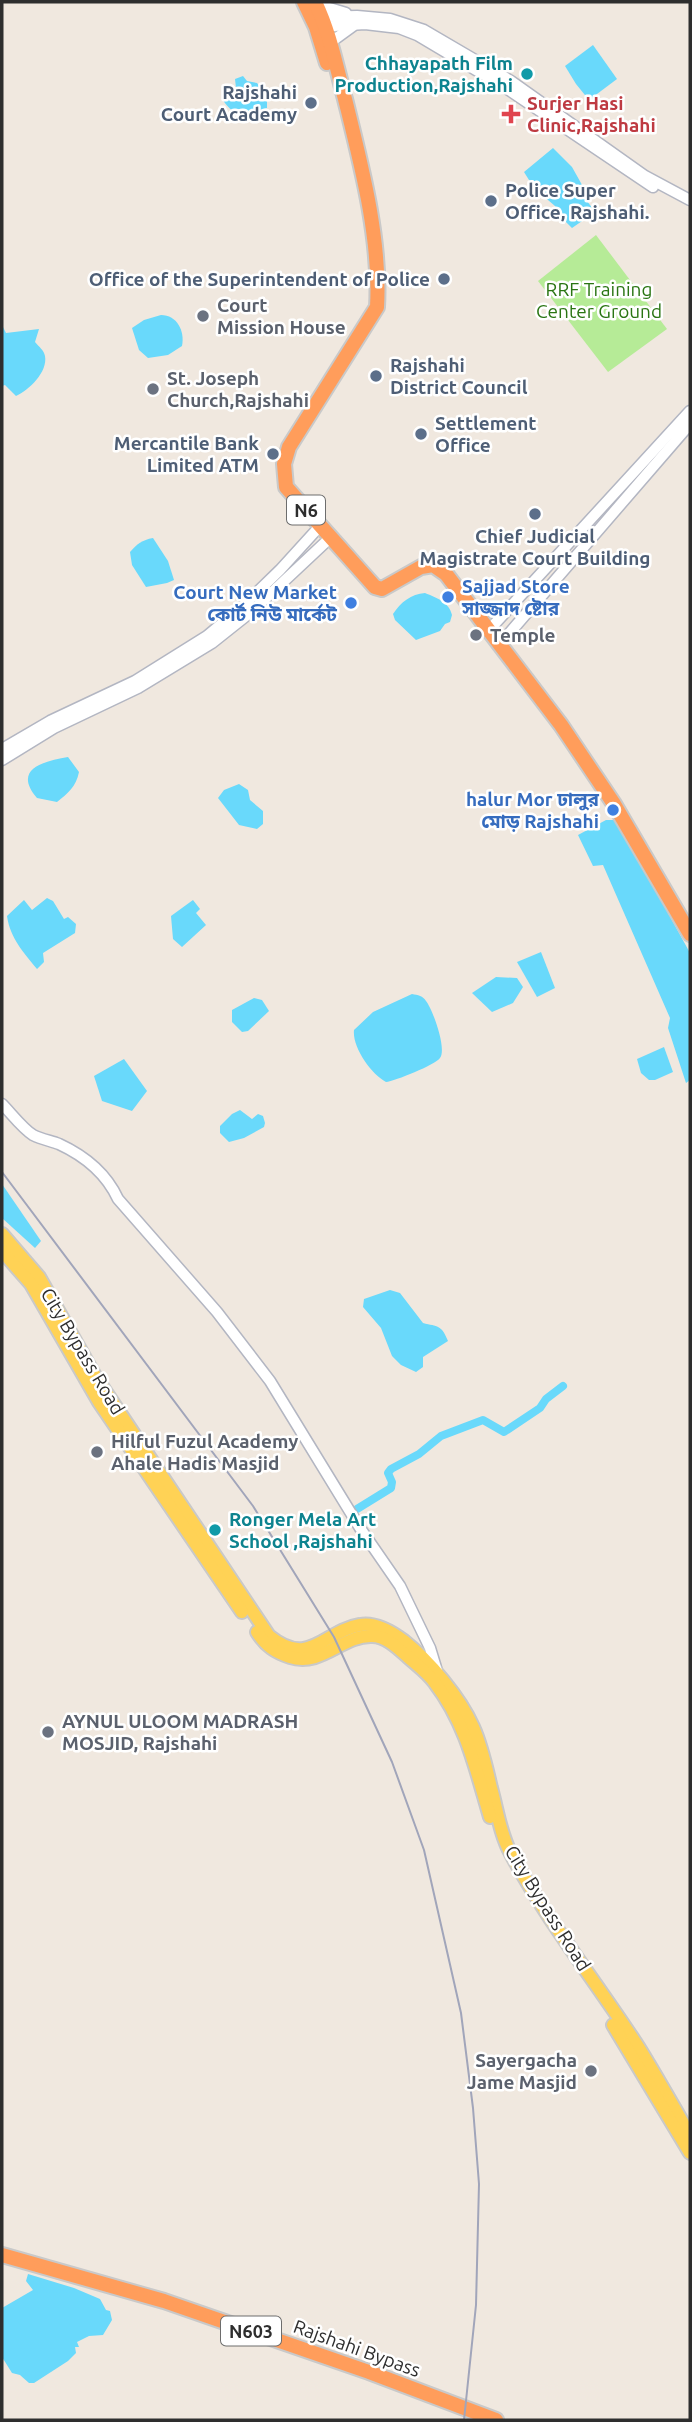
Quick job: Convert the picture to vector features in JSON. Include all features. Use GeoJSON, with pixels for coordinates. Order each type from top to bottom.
{"type":"FeatureCollection","features":[{"type":"Feature","properties":{"kind":"highway","name":"N6"},"geometry":{"type":"LineString","coordinates":[[316,14],[331,42],[357,149],[373,233],[377,307],[289,447],[284,464],[286,487],[375,587],[382,589],[421,567],[433,565],[446,574],[569,720],[621,798],[690,917]]}},
{"type":"Feature","properties":{"kind":"highway"},"geometry":{"type":"LineString","coordinates":[[316,14],[378,290]]}},
{"type":"Feature","properties":{"kind":"highway","name":"N6"},"geometry":{"type":"LineString","coordinates":[[502,642],[614,804],[690,933]]}},
{"type":"Feature","properties":{"kind":"highway","name":"Rajshahi Bypass"},"geometry":{"type":"LineString","coordinates":[[2,2255],[164,2301],[369,2372],[496,2420]]}},
{"type":"Feature","properties":{"kind":"main road","name":"City Bypass Road"},"geometry":{"type":"LineString","coordinates":[[2,1234],[39,1277],[95,1376],[269,1636],[291,1649],[307,1649],[360,1625],[372,1625],[404,1642],[439,1675],[472,1725],[509,1851],[535,1895],[639,2049],[690,2135]]}},
{"type":"Feature","properties":{"kind":"main road"},"geometry":{"type":"LineString","coordinates":[[2,1251],[31,1284],[99,1402],[267,1646],[298,1659],[307,1659],[319,1657],[355,1638],[382,1638],[397,1647],[435,1683],[464,1730],[503,1855],[582,1975],[690,2153]]}},
{"type":"Feature","properties":{"kind":"street"},"geometry":{"type":"LineString","coordinates":[[316,14],[399,28],[417,35],[506,88],[640,181],[690,207]]}},
{"type":"Feature","properties":{"kind":"street"},"geometry":{"type":"LineString","coordinates":[[316,14],[356,20],[403,22],[425,30],[511,81],[645,176],[690,200]]}},
{"type":"Feature","properties":{"kind":"street"},"geometry":{"type":"LineString","coordinates":[[331,42],[356,20]]}},
{"type":"Feature","properties":{"kind":"street"},"geometry":{"type":"LineString","coordinates":[[491,628],[690,411]]}},
{"type":"Feature","properties":{"kind":"street"},"geometry":{"type":"LineString","coordinates":[[502,642],[690,424]]}},
{"type":"Feature","properties":{"kind":"street"},"geometry":{"type":"LineString","coordinates":[[2,750],[50,721],[135,681],[207,636],[280,570],[320,526]]}},
{"type":"Feature","properties":{"kind":"street"},"geometry":{"type":"LineString","coordinates":[[2,760],[54,728],[138,688],[212,643],[251,612],[331,537]]}},
{"type":"Feature","properties":{"kind":"street"},"geometry":{"type":"LineString","coordinates":[[2,1104],[32,1134],[78,1154],[110,1181],[118,1199],[225,1322],[270,1381],[360,1528],[400,1586],[430,1648],[439,1675]]}},
{"type":"Feature","properties":{"kind":"green space","name":"RRF Training Center Ground"},"geometry":{"type":"Polygon","coordinates":[[[596,235],[667,329],[608,372],[538,281],[596,235]]]}},
{"type":"Feature","properties":{"kind":"water"},"geometry":{"type":"Polygon","coordinates":[[[593,45],[617,79],[589,100],[565,66],[593,45]]]}},
{"type":"Feature","properties":{"kind":"water"},"geometry":{"type":"Polygon","coordinates":[[[243,76],[247,81],[257,83],[267,97],[267,108],[247,116],[234,112],[222,98],[226,92],[236,88],[235,79],[243,76]]]}},
{"type":"Feature","properties":{"kind":"water"},"geometry":{"type":"Polygon","coordinates":[[[553,148],[572,167],[586,192],[584,197],[593,209],[572,228],[558,214],[555,206],[534,188],[524,172],[553,148]]]}},
{"type":"Feature","properties":{"kind":"water"},"geometry":{"type":"Polygon","coordinates":[[[161,315],[171,318],[179,325],[182,346],[168,355],[148,358],[139,350],[132,328],[144,320],[161,315]]]}},
{"type":"Feature","properties":{"kind":"water"},"geometry":{"type":"Polygon","coordinates":[[[2,325],[6,333],[39,329],[35,342],[45,356],[41,374],[16,396],[5,385],[2,386],[2,325]]]}},
{"type":"Feature","properties":{"kind":"water"},"geometry":{"type":"Polygon","coordinates":[[[153,538],[168,561],[174,580],[146,587],[132,565],[130,552],[140,543],[153,538]]]}},
{"type":"Feature","properties":{"kind":"water"},"geometry":{"type":"Polygon","coordinates":[[[425,593],[445,604],[452,615],[450,622],[440,631],[416,640],[395,620],[393,614],[407,599],[425,593]]]}},
{"type":"Feature","properties":{"kind":"water"},"geometry":{"type":"Polygon","coordinates":[[[68,757],[79,772],[71,789],[57,802],[37,798],[30,788],[29,773],[41,764],[68,757]]]}},
{"type":"Feature","properties":{"kind":"water"},"geometry":{"type":"Polygon","coordinates":[[[239,784],[248,790],[250,800],[263,811],[263,824],[257,829],[239,825],[218,798],[224,790],[239,784]]]}},
{"type":"Feature","properties":{"kind":"water"},"geometry":{"type":"Polygon","coordinates":[[[606,820],[617,820],[690,953],[690,1080],[686,1083],[668,1028],[670,1018],[603,865],[593,866],[578,835],[606,820]]]}},
{"type":"Feature","properties":{"kind":"water"},"geometry":{"type":"Polygon","coordinates":[[[47,898],[53,901],[64,919],[68,917],[76,924],[75,933],[43,953],[44,962],[37,969],[14,938],[7,916],[24,900],[32,910],[47,898]]]}},
{"type":"Feature","properties":{"kind":"water"},"geometry":{"type":"Polygon","coordinates":[[[193,900],[200,909],[196,913],[206,925],[182,947],[173,939],[171,916],[193,900]]]}},
{"type":"Feature","properties":{"kind":"water"},"geometry":{"type":"Polygon","coordinates":[[[541,952],[555,988],[537,997],[517,962],[541,952]]]}},
{"type":"Feature","properties":{"kind":"water"},"geometry":{"type":"Polygon","coordinates":[[[496,977],[517,978],[523,987],[513,1003],[492,1012],[472,993],[496,977]]]}},
{"type":"Feature","properties":{"kind":"water"},"geometry":{"type":"Polygon","coordinates":[[[412,994],[425,999],[429,1006],[438,1030],[442,1053],[431,1065],[386,1082],[374,1073],[364,1059],[356,1044],[354,1030],[373,1012],[412,994]]]}},
{"type":"Feature","properties":{"kind":"water"},"geometry":{"type":"Polygon","coordinates":[[[254,998],[262,1000],[269,1011],[248,1031],[242,1032],[232,1022],[232,1010],[254,998]]]}},
{"type":"Feature","properties":{"kind":"water"},"geometry":{"type":"Polygon","coordinates":[[[664,1047],[673,1072],[649,1080],[641,1073],[637,1059],[664,1047]]]}},
{"type":"Feature","properties":{"kind":"water"},"geometry":{"type":"Polygon","coordinates":[[[124,1059],[147,1091],[132,1111],[102,1101],[94,1076],[124,1059]]]}},
{"type":"Feature","properties":{"kind":"water"},"geometry":{"type":"Polygon","coordinates":[[[240,1110],[252,1119],[258,1114],[263,1116],[264,1127],[244,1138],[229,1142],[220,1133],[220,1126],[240,1110]]]}},
{"type":"Feature","properties":{"kind":"water"},"geometry":{"type":"Polygon","coordinates":[[[2,1184],[41,1241],[35,1248],[2,1218],[2,1184]]]}},
{"type":"Feature","properties":{"kind":"water"},"geometry":{"type":"Polygon","coordinates":[[[390,1290],[400,1293],[423,1323],[441,1329],[448,1341],[423,1357],[423,1367],[416,1372],[401,1365],[392,1356],[381,1328],[363,1307],[364,1299],[390,1290]]]}},
{"type":"Feature","properties":{"kind":"water"},"geometry":{"type":"Polygon","coordinates":[[[28,2274],[100,2299],[106,2310],[110,2311],[112,2320],[103,2335],[89,2336],[77,2342],[79,2347],[75,2347],[76,2353],[68,2361],[34,2383],[12,2373],[2,2357],[2,2308],[33,2290],[26,2281],[28,2274]]]}},
{"type":"Feature","properties":{"kind":"waterway"},"geometry":{"type":"LineString","coordinates":[[357,1509],[391,1488],[392,1482],[388,1473],[391,1469],[419,1454],[441,1436],[483,1420],[504,1432],[540,1408],[546,1399],[563,1386]]}},
{"type":"Feature","properties":{"kind":"railway"},"geometry":{"type":"LineString","coordinates":[[2,1172],[253,1506],[334,1637],[392,1762],[424,1850],[461,2013],[473,2108],[479,2184],[476,2305],[464,2420]]}},
{"type":"Feature","properties":{"kind":"place","name":"Chhayapath Film Production,Rajshahi"},"geometry":{"type":"Point","coordinates":[527,74]}},
{"type":"Feature","properties":{"kind":"place","name":"Rajshahi Court Academy"},"geometry":{"type":"Point","coordinates":[311,103]}},
{"type":"Feature","properties":{"kind":"place","name":"Surjer Hasi Clinic,Rajshahi"},"geometry":{"type":"Point","coordinates":[511,114]}},
{"type":"Feature","properties":{"kind":"place","name":"Police Super Office, Rajshahi."},"geometry":{"type":"Point","coordinates":[491,201]}},
{"type":"Feature","properties":{"kind":"place","name":"Office of the Superintendent of Police"},"geometry":{"type":"Point","coordinates":[444,279]}},
{"type":"Feature","properties":{"kind":"place","name":"Court Mission House"},"geometry":{"type":"Point","coordinates":[203,316]}},
{"type":"Feature","properties":{"kind":"place","name":"Rajshahi District Council"},"geometry":{"type":"Point","coordinates":[376,376]}},
{"type":"Feature","properties":{"kind":"place","name":"St. Joseph Church,Rajshahi"},"geometry":{"type":"Point","coordinates":[153,389]}},
{"type":"Feature","properties":{"kind":"place","name":"Settlement Office"},"geometry":{"type":"Point","coordinates":[421,434]}},
{"type":"Feature","properties":{"kind":"place","name":"Mercantile Bank Limited ATM"},"geometry":{"type":"Point","coordinates":[273,454]}},
{"type":"Feature","properties":{"kind":"place","name":"Chief Judicial Magistrate Court Building"},"geometry":{"type":"Point","coordinates":[535,514]}},
{"type":"Feature","properties":{"kind":"place","name":"Sajjad Store সাজ্জাদ ষ্টোর"},"geometry":{"type":"Point","coordinates":[448,597]}},
{"type":"Feature","properties":{"kind":"place","name":"Court New Market কোর্ট নিউ মার্কেট"},"geometry":{"type":"Point","coordinates":[351,603]}},
{"type":"Feature","properties":{"kind":"place","name":"Temple"},"geometry":{"type":"Point","coordinates":[476,635]}},
{"type":"Feature","properties":{"kind":"place","name":"halur Mor ঢালুর মোড় Rajshahi"},"geometry":{"type":"Point","coordinates":[613,810]}},
{"type":"Feature","properties":{"kind":"place","name":"Hilful Fuzul Academy Ahale Hadis Masjid"},"geometry":{"type":"Point","coordinates":[97,1452]}},
{"type":"Feature","properties":{"kind":"place","name":"Ronger Mela Art School ,Rajshahi"},"geometry":{"type":"Point","coordinates":[215,1530]}},
{"type":"Feature","properties":{"kind":"place","name":"AYNUL ULOOM MADRASH MOSJID, Rajshahi"},"geometry":{"type":"Point","coordinates":[48,1732]}},
{"type":"Feature","properties":{"kind":"place","name":"Sayergacha Jame Masjid"},"geometry":{"type":"Point","coordinates":[591,2071]}}]}
